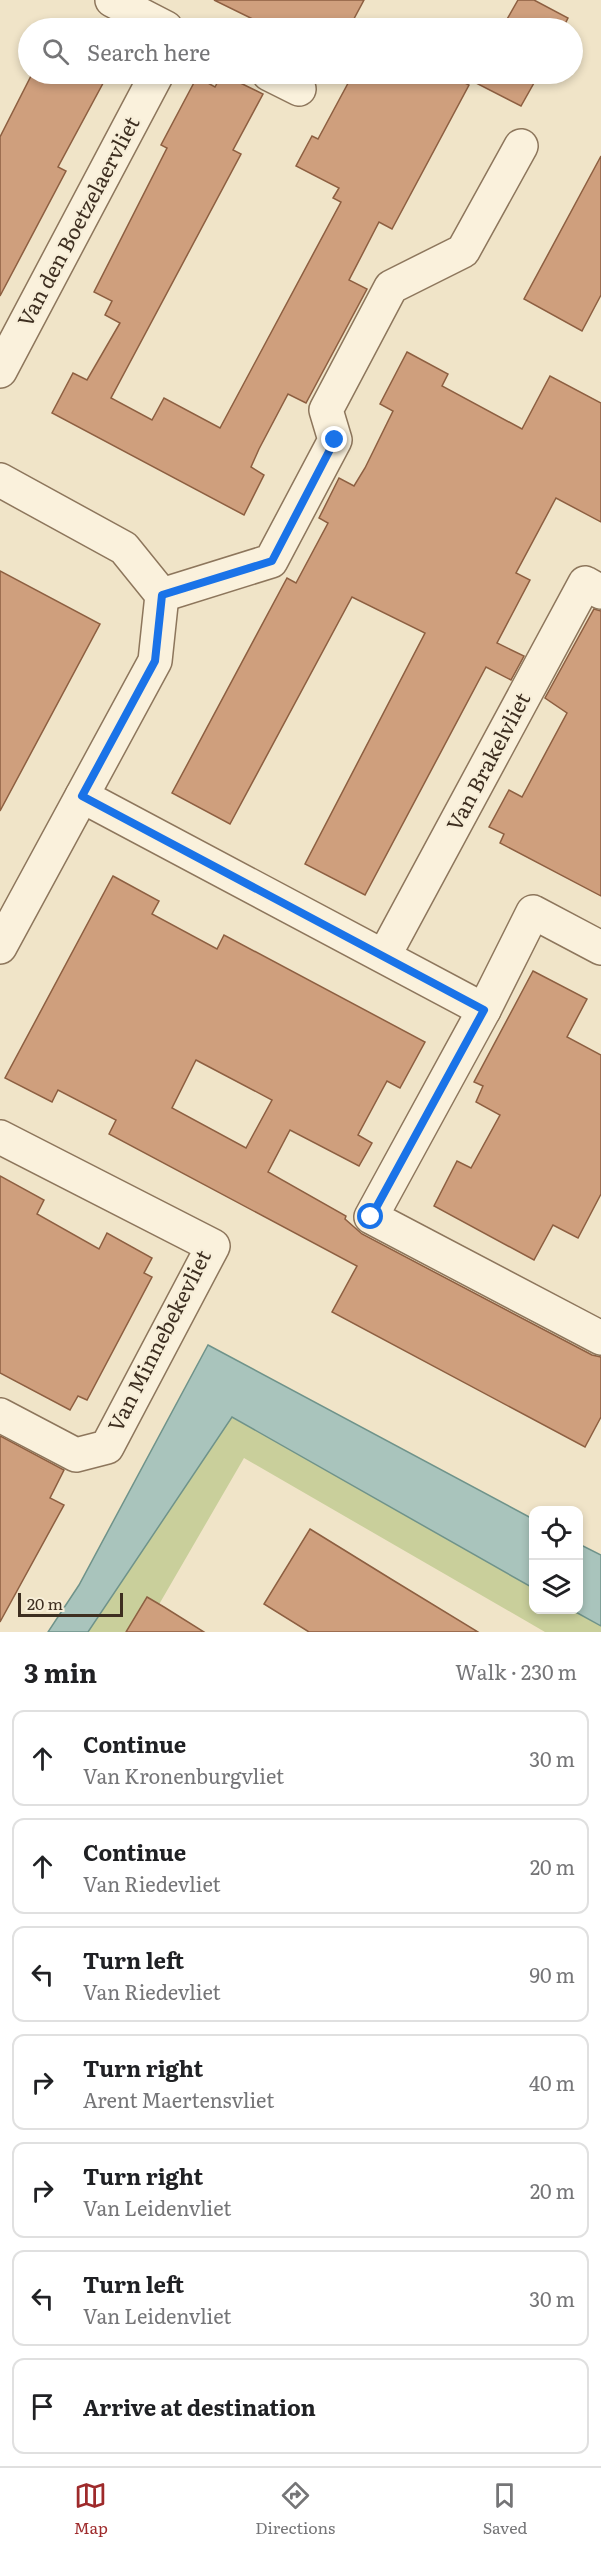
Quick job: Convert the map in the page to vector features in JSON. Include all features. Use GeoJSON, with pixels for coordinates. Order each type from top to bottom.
{"type":"FeatureCollection","features":[{"type":"Feature","properties":{"kind":"street"},"geometry":{"type":"LineString","coordinates":[[112,0],[147,18]]}},
{"type":"Feature","properties":{"kind":"street","name":"Van den Boetzelaervliet"},"geometry":{"type":"LineString","coordinates":[[0,370],[153,84]]}},
{"type":"Feature","properties":{"kind":"street"},"geometry":{"type":"LineString","coordinates":[[289,84],[299,89]]}},
{"type":"Feature","properties":{"kind":"street"},"geometry":{"type":"LineString","coordinates":[[162,595],[272,561],[335,440],[326,410],[391,287],[463,250],[521,146]]}},
{"type":"Feature","properties":{"kind":"street"},"geometry":{"type":"LineString","coordinates":[[0,480],[124,548],[162,595],[155,661],[0,947]]}},
{"type":"Feature","properties":{"kind":"street","name":"Van Brakelvliet"},"geometry":{"type":"LineString","coordinates":[[384,956],[585,584],[601,592]]}},
{"type":"Feature","properties":{"kind":"street"},"geometry":{"type":"LineString","coordinates":[[82,796],[484,1010]]}},
{"type":"Feature","properties":{"kind":"street"},"geometry":{"type":"LineString","coordinates":[[601,948],[533,912],[484,1010],[371,1217],[601,1338]]}},
{"type":"Feature","properties":{"kind":"street","name":"Van Minnebekevliet"},"geometry":{"type":"LineString","coordinates":[[0,1137],[213,1246],[107,1447],[76,1455],[0,1415]]}},
{"type":"Feature","properties":{"kind":"green space"},"geometry":{"type":"Polygon","coordinates":[[[232,1417],[529,1586],[529,1614],[579,1614],[601,1626],[601,1632],[545,1632],[244,1458],[143,1632],[88,1632],[232,1417]]]}},
{"type":"Feature","properties":{"kind":"water"},"geometry":{"type":"Polygon","coordinates":[[[208,1345],[529,1517],[529,1586],[232,1417],[88,1632],[48,1632],[79,1585],[208,1345]]]}},
{"type":"Feature","properties":{"kind":"water"},"geometry":{"type":"Polygon","coordinates":[[[583,1546],[601,1555],[601,1626],[579,1614],[583,1614],[583,1546]]]}},
{"type":"Feature","properties":{"kind":"building"},"geometry":{"type":"Polygon","coordinates":[[[214,0],[364,0],[354,18],[251,18],[214,0]]]}},
{"type":"Feature","properties":{"kind":"building"},"geometry":{"type":"Polygon","coordinates":[[[518,0],[534,0],[568,18],[508,18],[518,0]]]}},
{"type":"Feature","properties":{"kind":"building"},"geometry":{"type":"Polygon","coordinates":[[[27,84],[103,84],[58,167],[66,171],[0,296],[0,137],[27,84]]]}},
{"type":"Feature","properties":{"kind":"building"},"geometry":{"type":"Polygon","coordinates":[[[193,84],[210,84],[215,87],[217,84],[242,84],[263,94],[233,150],[241,154],[111,398],[152,420],[164,398],[220,428],[341,202],[333,198],[339,188],[296,166],[312,136],[318,139],[348,84],[469,85],[392,229],[379,222],[349,280],[367,289],[306,403],[288,394],[259,449],[251,467],[264,475],[244,515],[52,413],[73,373],[87,380],[120,323],[105,315],[112,301],[94,292],[167,148],[161,145],[193,84]]]}},
{"type":"Feature","properties":{"kind":"building"},"geometry":{"type":"Polygon","coordinates":[[[478,84],[533,84],[521,106],[478,84]]]}},
{"type":"Feature","properties":{"kind":"building"},"geometry":{"type":"Polygon","coordinates":[[[601,156],[601,295],[582,331],[524,299],[601,156]]]}},
{"type":"Feature","properties":{"kind":"building"},"geometry":{"type":"Polygon","coordinates":[[[407,352],[448,374],[442,386],[522,429],[550,376],[601,403],[601,522],[556,498],[516,573],[530,580],[497,643],[524,656],[511,680],[486,667],[365,895],[305,864],[425,633],[352,597],[230,824],[172,793],[287,578],[296,583],[328,523],[319,518],[339,478],[354,486],[365,468],[393,411],[380,404],[407,352]]]}},
{"type":"Feature","properties":{"kind":"building"},"geometry":{"type":"Polygon","coordinates":[[[0,571],[100,624],[0,811],[0,571]]]}},
{"type":"Feature","properties":{"kind":"building"},"geometry":{"type":"Polygon","coordinates":[[[594,609],[601,611],[601,896],[500,843],[504,834],[489,827],[509,790],[522,797],[567,713],[545,698],[594,609]]]}},
{"type":"Feature","properties":{"kind":"building"},"geometry":{"type":"Polygon","coordinates":[[[113,876],[159,901],[152,914],[217,949],[224,935],[425,1042],[400,1088],[387,1081],[358,1135],[372,1143],[359,1166],[290,1130],[268,1172],[346,1216],[345,1219],[362,1234],[592,1355],[601,1357],[601,1417],[585,1447],[332,1312],[357,1266],[109,1134],[116,1120],[58,1090],[52,1102],[5,1078],[113,876]],[[196,1060],[172,1108],[246,1148],[272,1100],[196,1060]]]}},
{"type":"Feature","properties":{"kind":"building"},"geometry":{"type":"Polygon","coordinates":[[[533,971],[587,999],[567,1037],[601,1055],[601,1194],[578,1238],[553,1225],[534,1260],[434,1206],[457,1161],[471,1168],[500,1115],[476,1102],[483,1086],[474,1082],[533,971]]]}},
{"type":"Feature","properties":{"kind":"building"},"geometry":{"type":"Polygon","coordinates":[[[0,1176],[44,1200],[37,1214],[99,1249],[107,1233],[152,1258],[144,1273],[152,1277],[87,1400],[78,1396],[70,1410],[0,1373],[0,1176]]]}},
{"type":"Feature","properties":{"kind":"building"},"geometry":{"type":"Polygon","coordinates":[[[0,1436],[64,1470],[50,1498],[64,1505],[0,1622],[0,1436]]]}},
{"type":"Feature","properties":{"kind":"building"},"geometry":{"type":"Polygon","coordinates":[[[310,1529],[478,1632],[309,1632],[264,1604],[310,1529]]]}},
{"type":"Feature","properties":{"kind":"building"},"geometry":{"type":"Polygon","coordinates":[[[147,1597],[164,1607],[204,1632],[126,1632],[147,1597]]]}},
{"type":"Feature","properties":{"kind":"route"},"geometry":{"type":"LineString","coordinates":[[335,440],[272,561],[162,595],[155,661],[82,796],[484,1010],[371,1217]]}}]}
